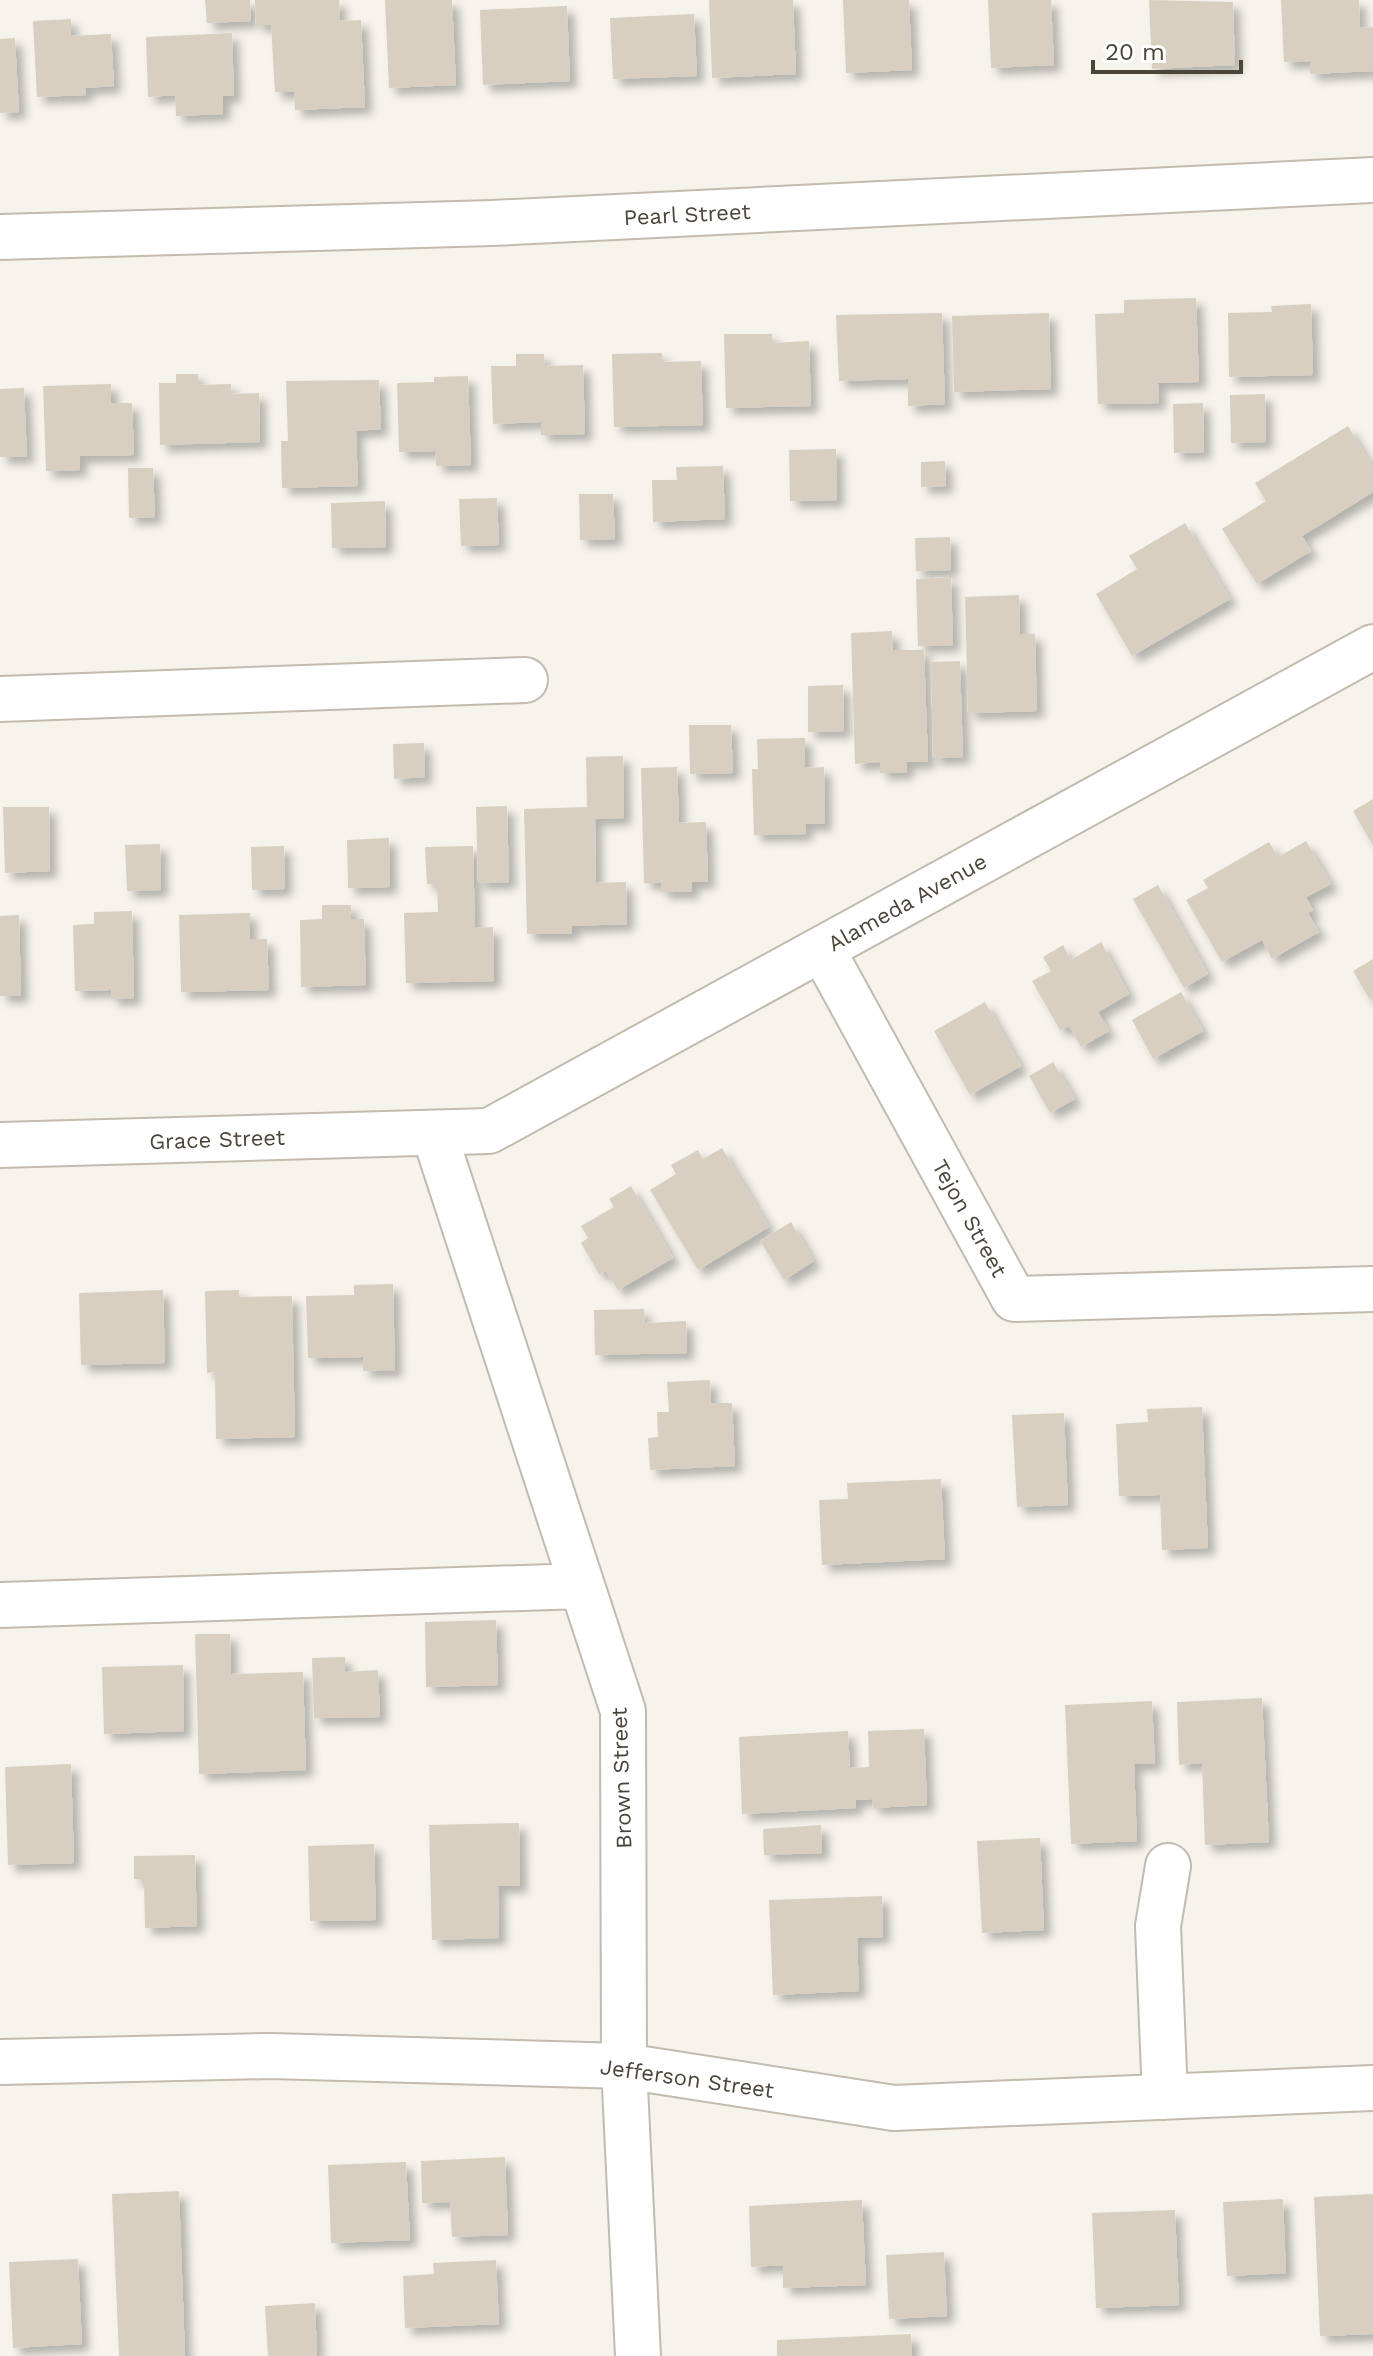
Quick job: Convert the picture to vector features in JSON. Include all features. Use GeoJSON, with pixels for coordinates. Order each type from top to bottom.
{"type":"FeatureCollection","features":[{"type":"Feature","properties":{"kind":"street","name":"Pearl Street"},"geometry":{"type":"LineString","coordinates":[[0,237],[492,223],[1373,180]]}},
{"type":"Feature","properties":{"kind":"street","name":"Alameda Avenue"},"geometry":{"type":"LineString","coordinates":[[434,1133],[489,1131],[1373,647]]}},
{"type":"Feature","properties":{"kind":"street"},"geometry":{"type":"LineString","coordinates":[[0,699],[525,680]]}},
{"type":"Feature","properties":{"kind":"street","name":"Tejon Street"},"geometry":{"type":"LineString","coordinates":[[822,949],[1014,1299],[1373,1289]]}},
{"type":"Feature","properties":{"kind":"street","name":"Grace Street"},"geometry":{"type":"LineString","coordinates":[[0,1145],[434,1133]]}},
{"type":"Feature","properties":{"kind":"street","name":"Brown Street"},"geometry":{"type":"LineString","coordinates":[[434,1133],[623,1711],[624,2066],[638,2356]]}},
{"type":"Feature","properties":{"kind":"street"},"geometry":{"type":"LineString","coordinates":[[0,1605],[582,1586]]}},
{"type":"Feature","properties":{"kind":"street"},"geometry":{"type":"LineString","coordinates":[[1165,2097],[1158,1926],[1168,1866]]}},
{"type":"Feature","properties":{"kind":"street","name":"Jefferson Street"},"geometry":{"type":"LineString","coordinates":[[0,2062],[271,2056],[624,2066],[894,2108],[1373,2088]]}},
{"type":"Feature","properties":{"kind":"building"},"geometry":{"type":"Polygon","coordinates":[[[205,0],[250,0],[251,21],[207,23],[205,0]]]}},
{"type":"Feature","properties":{"kind":"building"},"geometry":{"type":"Polygon","coordinates":[[[255,0],[339,0],[340,21],[361,20],[365,107],[295,110],[294,92],[275,92],[271,25],[256,25],[255,0]]]}},
{"type":"Feature","properties":{"kind":"building"},"geometry":{"type":"Polygon","coordinates":[[[385,0],[452,0],[456,85],[389,88],[385,0]]]}},
{"type":"Feature","properties":{"kind":"building"},"geometry":{"type":"Polygon","coordinates":[[[709,0],[793,0],[796,74],[712,78],[709,0]]]}},
{"type":"Feature","properties":{"kind":"building"},"geometry":{"type":"Polygon","coordinates":[[[843,0],[909,0],[912,70],[846,73],[843,0]]]}},
{"type":"Feature","properties":{"kind":"building"},"geometry":{"type":"Polygon","coordinates":[[[988,0],[1051,0],[1054,65],[991,68],[988,0]]]}},
{"type":"Feature","properties":{"kind":"building"},"geometry":{"type":"Polygon","coordinates":[[[1149,0],[1233,2],[1235,65],[1152,69],[1149,0]]]}},
{"type":"Feature","properties":{"kind":"building"},"geometry":{"type":"Polygon","coordinates":[[[1281,0],[1359,0],[1360,28],[1373,27],[1373,71],[1310,74],[1310,61],[1284,62],[1281,0]]]}},
{"type":"Feature","properties":{"kind":"building"},"geometry":{"type":"Polygon","coordinates":[[[567,6],[570,81],[483,85],[480,10],[567,6]]]}},
{"type":"Feature","properties":{"kind":"building"},"geometry":{"type":"Polygon","coordinates":[[[694,14],[697,76],[613,79],[610,18],[694,14]]]}},
{"type":"Feature","properties":{"kind":"building"},"geometry":{"type":"Polygon","coordinates":[[[71,19],[71,36],[111,34],[114,86],[85,88],[86,95],[37,97],[33,21],[71,19]]]}},
{"type":"Feature","properties":{"kind":"building"},"geometry":{"type":"Polygon","coordinates":[[[232,33],[234,96],[223,96],[223,114],[176,116],[175,95],[148,97],[146,37],[232,33]]]}},
{"type":"Feature","properties":{"kind":"building"},"geometry":{"type":"Polygon","coordinates":[[[15,38],[19,112],[0,113],[0,39],[15,38]]]}},
{"type":"Feature","properties":{"kind":"building"},"geometry":{"type":"Polygon","coordinates":[[[1196,298],[1199,382],[1158,383],[1159,403],[1098,404],[1095,314],[1124,313],[1124,300],[1196,298]]]}},
{"type":"Feature","properties":{"kind":"building"},"geometry":{"type":"Polygon","coordinates":[[[1311,304],[1313,375],[1229,377],[1228,313],[1272,312],[1271,306],[1311,304]]]}},
{"type":"Feature","properties":{"kind":"building"},"geometry":{"type":"Polygon","coordinates":[[[942,313],[945,404],[908,406],[908,379],[839,381],[836,315],[942,313]]]}},
{"type":"Feature","properties":{"kind":"building"},"geometry":{"type":"Polygon","coordinates":[[[1049,313],[1051,389],[954,392],[952,316],[1049,313]]]}},
{"type":"Feature","properties":{"kind":"building"},"geometry":{"type":"Polygon","coordinates":[[[724,334],[772,334],[772,343],[809,341],[811,406],[726,408],[724,334]]]}},
{"type":"Feature","properties":{"kind":"building"},"geometry":{"type":"Polygon","coordinates":[[[662,353],[662,362],[701,361],[703,425],[614,427],[612,354],[662,353]]]}},
{"type":"Feature","properties":{"kind":"building"},"geometry":{"type":"Polygon","coordinates":[[[516,354],[544,354],[545,366],[583,365],[585,434],[541,435],[541,422],[493,424],[491,366],[516,366],[516,354]]]}},
{"type":"Feature","properties":{"kind":"building"},"geometry":{"type":"Polygon","coordinates":[[[176,374],[198,374],[198,385],[231,384],[231,394],[259,393],[260,442],[160,445],[159,383],[176,383],[176,374]]]}},
{"type":"Feature","properties":{"kind":"building"},"geometry":{"type":"Polygon","coordinates":[[[468,376],[471,465],[436,466],[435,451],[399,452],[397,383],[434,382],[434,377],[468,376]]]}},
{"type":"Feature","properties":{"kind":"building"},"geometry":{"type":"Polygon","coordinates":[[[379,380],[381,429],[356,431],[358,486],[282,488],[281,441],[288,441],[286,381],[379,380]]]}},
{"type":"Feature","properties":{"kind":"building"},"geometry":{"type":"Polygon","coordinates":[[[111,384],[111,403],[132,403],[134,455],[80,456],[80,470],[46,471],[43,386],[111,384]]]}},
{"type":"Feature","properties":{"kind":"building"},"geometry":{"type":"Polygon","coordinates":[[[24,388],[27,457],[0,457],[0,389],[24,388]]]}},
{"type":"Feature","properties":{"kind":"building"},"geometry":{"type":"Polygon","coordinates":[[[1265,394],[1266,442],[1231,443],[1230,395],[1265,394]]]}},
{"type":"Feature","properties":{"kind":"building"},"geometry":{"type":"Polygon","coordinates":[[[1203,403],[1204,452],[1174,453],[1173,404],[1203,403]]]}},
{"type":"Feature","properties":{"kind":"building"},"geometry":{"type":"Polygon","coordinates":[[[1348,426],[1373,468],[1373,492],[1302,536],[1311,551],[1257,584],[1222,529],[1266,501],[1255,483],[1348,426]]]}},
{"type":"Feature","properties":{"kind":"building"},"geometry":{"type":"Polygon","coordinates":[[[836,449],[837,500],[790,501],[789,450],[836,449]]]}},
{"type":"Feature","properties":{"kind":"building"},"geometry":{"type":"Polygon","coordinates":[[[945,461],[946,486],[921,487],[921,462],[945,461]]]}},
{"type":"Feature","properties":{"kind":"building"},"geometry":{"type":"Polygon","coordinates":[[[723,466],[725,519],[653,522],[652,480],[677,480],[676,467],[723,466]]]}},
{"type":"Feature","properties":{"kind":"building"},"geometry":{"type":"Polygon","coordinates":[[[128,468],[153,468],[155,517],[129,518],[128,468]]]}},
{"type":"Feature","properties":{"kind":"building"},"geometry":{"type":"Polygon","coordinates":[[[579,494],[613,494],[615,539],[580,540],[579,494]]]}},
{"type":"Feature","properties":{"kind":"building"},"geometry":{"type":"Polygon","coordinates":[[[497,498],[499,545],[461,546],[459,499],[497,498]]]}},
{"type":"Feature","properties":{"kind":"building"},"geometry":{"type":"Polygon","coordinates":[[[385,501],[386,547],[332,548],[331,503],[385,501]]]}},
{"type":"Feature","properties":{"kind":"building"},"geometry":{"type":"Polygon","coordinates":[[[1185,523],[1230,599],[1132,656],[1096,594],[1137,569],[1129,556],[1185,523]]]}},
{"type":"Feature","properties":{"kind":"building"},"geometry":{"type":"Polygon","coordinates":[[[950,537],[951,570],[916,571],[915,538],[950,537]]]}},
{"type":"Feature","properties":{"kind":"building"},"geometry":{"type":"Polygon","coordinates":[[[951,577],[953,645],[918,646],[916,579],[951,577]]]}},
{"type":"Feature","properties":{"kind":"building"},"geometry":{"type":"Polygon","coordinates":[[[1019,595],[1020,634],[1035,634],[1037,711],[968,713],[965,597],[1019,595]]]}},
{"type":"Feature","properties":{"kind":"building"},"geometry":{"type":"Polygon","coordinates":[[[892,631],[893,650],[924,650],[928,762],[906,762],[907,772],[880,773],[880,762],[855,764],[851,633],[892,631]]]}},
{"type":"Feature","properties":{"kind":"building"},"geometry":{"type":"Polygon","coordinates":[[[960,661],[963,757],[933,758],[931,662],[960,661]]]}},
{"type":"Feature","properties":{"kind":"building"},"geometry":{"type":"Polygon","coordinates":[[[843,685],[844,731],[808,732],[808,686],[843,685]]]}},
{"type":"Feature","properties":{"kind":"building"},"geometry":{"type":"Polygon","coordinates":[[[689,725],[731,725],[733,773],[690,774],[689,725]]]}},
{"type":"Feature","properties":{"kind":"building"},"geometry":{"type":"Polygon","coordinates":[[[805,738],[805,768],[824,767],[825,824],[805,824],[806,834],[754,835],[752,769],[758,769],[757,739],[805,738]]]}},
{"type":"Feature","properties":{"kind":"building"},"geometry":{"type":"Polygon","coordinates":[[[424,743],[425,777],[394,779],[393,744],[424,743]]]}},
{"type":"Feature","properties":{"kind":"building"},"geometry":{"type":"Polygon","coordinates":[[[623,756],[624,818],[595,819],[596,883],[626,882],[627,924],[572,926],[572,934],[527,934],[524,809],[587,807],[586,757],[623,756]]]}},
{"type":"Feature","properties":{"kind":"building"},"geometry":{"type":"Polygon","coordinates":[[[677,767],[679,823],[706,822],[708,882],[692,882],[692,892],[661,892],[661,883],[644,883],[641,768],[677,767]]]}},
{"type":"Feature","properties":{"kind":"building"},"geometry":{"type":"Polygon","coordinates":[[[1373,799],[1373,846],[1353,811],[1373,799]]]}},
{"type":"Feature","properties":{"kind":"building"},"geometry":{"type":"Polygon","coordinates":[[[507,806],[509,882],[478,883],[476,807],[507,806]]]}},
{"type":"Feature","properties":{"kind":"building"},"geometry":{"type":"Polygon","coordinates":[[[3,807],[49,807],[50,871],[5,873],[3,807]]]}},
{"type":"Feature","properties":{"kind":"building"},"geometry":{"type":"Polygon","coordinates":[[[389,838],[390,887],[348,888],[347,840],[389,838]]]}},
{"type":"Feature","properties":{"kind":"building"},"geometry":{"type":"Polygon","coordinates":[[[1306,841],[1331,884],[1306,897],[1313,910],[1308,913],[1319,932],[1272,959],[1262,940],[1222,962],[1186,900],[1208,888],[1203,880],[1269,842],[1278,857],[1306,841]]]}},
{"type":"Feature","properties":{"kind":"building"},"geometry":{"type":"Polygon","coordinates":[[[160,844],[161,890],[127,891],[125,845],[160,844]]]}},
{"type":"Feature","properties":{"kind":"building"},"geometry":{"type":"Polygon","coordinates":[[[284,846],[285,889],[252,890],[251,847],[284,846]]]}},
{"type":"Feature","properties":{"kind":"building"},"geometry":{"type":"Polygon","coordinates":[[[473,846],[475,928],[493,927],[494,981],[406,983],[404,913],[438,912],[437,885],[427,884],[425,847],[473,846]]]}},
{"type":"Feature","properties":{"kind":"building"},"geometry":{"type":"Polygon","coordinates":[[[1158,885],[1208,974],[1184,988],[1133,899],[1158,885]]]}},
{"type":"Feature","properties":{"kind":"building"},"geometry":{"type":"Polygon","coordinates":[[[322,905],[351,905],[351,919],[364,919],[366,985],[301,987],[300,920],[322,919],[322,905]]]}},
{"type":"Feature","properties":{"kind":"building"},"geometry":{"type":"Polygon","coordinates":[[[132,911],[134,998],[111,999],[111,990],[75,991],[73,925],[94,924],[94,912],[132,911]]]}},
{"type":"Feature","properties":{"kind":"building"},"geometry":{"type":"Polygon","coordinates":[[[250,913],[250,939],[267,939],[269,990],[181,992],[179,915],[250,913]]]}},
{"type":"Feature","properties":{"kind":"building"},"geometry":{"type":"Polygon","coordinates":[[[19,915],[21,996],[0,996],[0,916],[19,915]]]}},
{"type":"Feature","properties":{"kind":"building"},"geometry":{"type":"Polygon","coordinates":[[[1101,942],[1129,994],[1098,1012],[1109,1031],[1081,1047],[1069,1026],[1060,1030],[1032,981],[1051,971],[1043,957],[1063,945],[1071,960],[1101,942]]]}},
{"type":"Feature","properties":{"kind":"building"},"geometry":{"type":"Polygon","coordinates":[[[1373,959],[1373,998],[1370,1000],[1353,971],[1373,959]]]}},
{"type":"Feature","properties":{"kind":"building"},"geometry":{"type":"Polygon","coordinates":[[[1181,992],[1203,1031],[1153,1059],[1132,1020],[1181,992]]]}},
{"type":"Feature","properties":{"kind":"building"},"geometry":{"type":"Polygon","coordinates":[[[985,1002],[1021,1066],[970,1095],[934,1031],[985,1002]]]}},
{"type":"Feature","properties":{"kind":"building"},"geometry":{"type":"Polygon","coordinates":[[[1053,1062],[1075,1099],[1050,1113],[1029,1076],[1053,1062]]]}},
{"type":"Feature","properties":{"kind":"building"},"geometry":{"type":"Polygon","coordinates":[[[722,1148],[769,1227],[698,1270],[650,1190],[676,1174],[671,1165],[698,1150],[703,1159],[722,1148]]]}},
{"type":"Feature","properties":{"kind":"building"},"geometry":{"type":"Polygon","coordinates":[[[631,1186],[673,1258],[618,1290],[606,1271],[599,1274],[581,1243],[588,1238],[581,1226],[614,1207],[609,1199],[631,1186]]]}},
{"type":"Feature","properties":{"kind":"building"},"geometry":{"type":"Polygon","coordinates":[[[791,1222],[814,1261],[784,1280],[760,1241],[791,1222]]]}},
{"type":"Feature","properties":{"kind":"building"},"geometry":{"type":"Polygon","coordinates":[[[393,1284],[395,1370],[363,1371],[363,1357],[308,1358],[306,1296],[354,1295],[354,1285],[393,1284]]]}},
{"type":"Feature","properties":{"kind":"building"},"geometry":{"type":"Polygon","coordinates":[[[163,1290],[165,1363],[81,1365],[79,1293],[163,1290]]]}},
{"type":"Feature","properties":{"kind":"building"},"geometry":{"type":"Polygon","coordinates":[[[239,1290],[239,1297],[292,1296],[295,1437],[216,1439],[215,1372],[207,1373],[205,1291],[239,1290]]]}},
{"type":"Feature","properties":{"kind":"building"},"geometry":{"type":"Polygon","coordinates":[[[644,1309],[645,1323],[686,1321],[687,1353],[595,1355],[594,1310],[644,1309]]]}},
{"type":"Feature","properties":{"kind":"building"},"geometry":{"type":"Polygon","coordinates":[[[710,1380],[711,1403],[732,1403],[735,1466],[650,1470],[648,1438],[658,1437],[657,1412],[669,1412],[667,1382],[710,1380]]]}},
{"type":"Feature","properties":{"kind":"building"},"geometry":{"type":"Polygon","coordinates":[[[1202,1407],[1208,1548],[1162,1550],[1160,1495],[1119,1496],[1116,1424],[1148,1422],[1147,1409],[1202,1407]]]}},
{"type":"Feature","properties":{"kind":"building"},"geometry":{"type":"Polygon","coordinates":[[[1064,1413],[1068,1505],[1017,1507],[1012,1415],[1064,1413]]]}},
{"type":"Feature","properties":{"kind":"building"},"geometry":{"type":"Polygon","coordinates":[[[941,1479],[945,1559],[822,1565],[819,1500],[848,1499],[847,1483],[941,1479]]]}},
{"type":"Feature","properties":{"kind":"building"},"geometry":{"type":"Polygon","coordinates":[[[496,1620],[498,1685],[426,1687],[425,1622],[496,1620]]]}},
{"type":"Feature","properties":{"kind":"building"},"geometry":{"type":"Polygon","coordinates":[[[195,1634],[230,1634],[231,1674],[303,1672],[306,1770],[199,1774],[195,1634]]]}},
{"type":"Feature","properties":{"kind":"building"},"geometry":{"type":"Polygon","coordinates":[[[345,1657],[345,1672],[378,1670],[380,1717],[314,1718],[312,1658],[345,1657]]]}},
{"type":"Feature","properties":{"kind":"building"},"geometry":{"type":"Polygon","coordinates":[[[183,1665],[184,1731],[104,1734],[102,1667],[183,1665]]]}},
{"type":"Feature","properties":{"kind":"building"},"geometry":{"type":"Polygon","coordinates":[[[1262,1698],[1269,1842],[1205,1845],[1202,1763],[1179,1765],[1177,1702],[1262,1698]]]}},
{"type":"Feature","properties":{"kind":"building"},"geometry":{"type":"Polygon","coordinates":[[[1152,1701],[1155,1764],[1134,1764],[1137,1841],[1071,1844],[1065,1705],[1152,1701]]]}},
{"type":"Feature","properties":{"kind":"building"},"geometry":{"type":"Polygon","coordinates":[[[924,1729],[927,1805],[873,1808],[872,1799],[855,1800],[856,1808],[742,1814],[739,1737],[848,1731],[850,1768],[869,1767],[868,1731],[924,1729]]]}},
{"type":"Feature","properties":{"kind":"building"},"geometry":{"type":"Polygon","coordinates":[[[71,1764],[74,1863],[8,1865],[5,1767],[71,1764]]]}},
{"type":"Feature","properties":{"kind":"building"},"geometry":{"type":"Polygon","coordinates":[[[519,1823],[520,1886],[498,1886],[499,1938],[432,1940],[429,1825],[519,1823]]]}},
{"type":"Feature","properties":{"kind":"building"},"geometry":{"type":"Polygon","coordinates":[[[821,1825],[822,1853],[764,1855],[763,1829],[821,1825]]]}},
{"type":"Feature","properties":{"kind":"building"},"geometry":{"type":"Polygon","coordinates":[[[1040,1838],[1044,1930],[982,1933],[977,1841],[1040,1838]]]}},
{"type":"Feature","properties":{"kind":"building"},"geometry":{"type":"Polygon","coordinates":[[[374,1844],[376,1920],[310,1921],[308,1846],[374,1844]]]}},
{"type":"Feature","properties":{"kind":"building"},"geometry":{"type":"Polygon","coordinates":[[[195,1855],[197,1926],[145,1928],[144,1879],[134,1879],[134,1856],[195,1855]]]}},
{"type":"Feature","properties":{"kind":"building"},"geometry":{"type":"Polygon","coordinates":[[[882,1896],[883,1937],[857,1938],[859,1991],[773,1995],[769,1900],[882,1896]]]}},
{"type":"Feature","properties":{"kind":"building"},"geometry":{"type":"Polygon","coordinates":[[[505,2157],[508,2235],[452,2237],[450,2202],[422,2203],[421,2161],[505,2157]]]}},
{"type":"Feature","properties":{"kind":"building"},"geometry":{"type":"Polygon","coordinates":[[[406,2162],[410,2240],[331,2243],[328,2165],[406,2162]]]}},
{"type":"Feature","properties":{"kind":"building"},"geometry":{"type":"Polygon","coordinates":[[[179,2191],[185,2356],[119,2356],[112,2194],[179,2191]]]}},
{"type":"Feature","properties":{"kind":"building"},"geometry":{"type":"Polygon","coordinates":[[[1373,2194],[1373,2334],[1320,2336],[1314,2197],[1373,2194]]]}},
{"type":"Feature","properties":{"kind":"building"},"geometry":{"type":"Polygon","coordinates":[[[1283,2199],[1286,2273],[1227,2276],[1223,2202],[1283,2199]]]}},
{"type":"Feature","properties":{"kind":"building"},"geometry":{"type":"Polygon","coordinates":[[[862,2200],[866,2285],[783,2288],[783,2265],[751,2267],[749,2206],[862,2200]]]}},
{"type":"Feature","properties":{"kind":"building"},"geometry":{"type":"Polygon","coordinates":[[[1175,2210],[1179,2305],[1096,2308],[1092,2213],[1175,2210]]]}},
{"type":"Feature","properties":{"kind":"building"},"geometry":{"type":"Polygon","coordinates":[[[944,2252],[947,2316],[889,2319],[886,2255],[944,2252]]]}},
{"type":"Feature","properties":{"kind":"building"},"geometry":{"type":"Polygon","coordinates":[[[78,2259],[82,2344],[13,2348],[9,2262],[78,2259]]]}},
{"type":"Feature","properties":{"kind":"building"},"geometry":{"type":"Polygon","coordinates":[[[496,2260],[499,2324],[405,2328],[403,2276],[434,2274],[433,2263],[496,2260]]]}},
{"type":"Feature","properties":{"kind":"building"},"geometry":{"type":"Polygon","coordinates":[[[315,2303],[317,2356],[268,2356],[265,2306],[315,2303]]]}},
{"type":"Feature","properties":{"kind":"building"},"geometry":{"type":"Polygon","coordinates":[[[911,2334],[912,2356],[777,2356],[777,2340],[911,2334]]]}}]}
